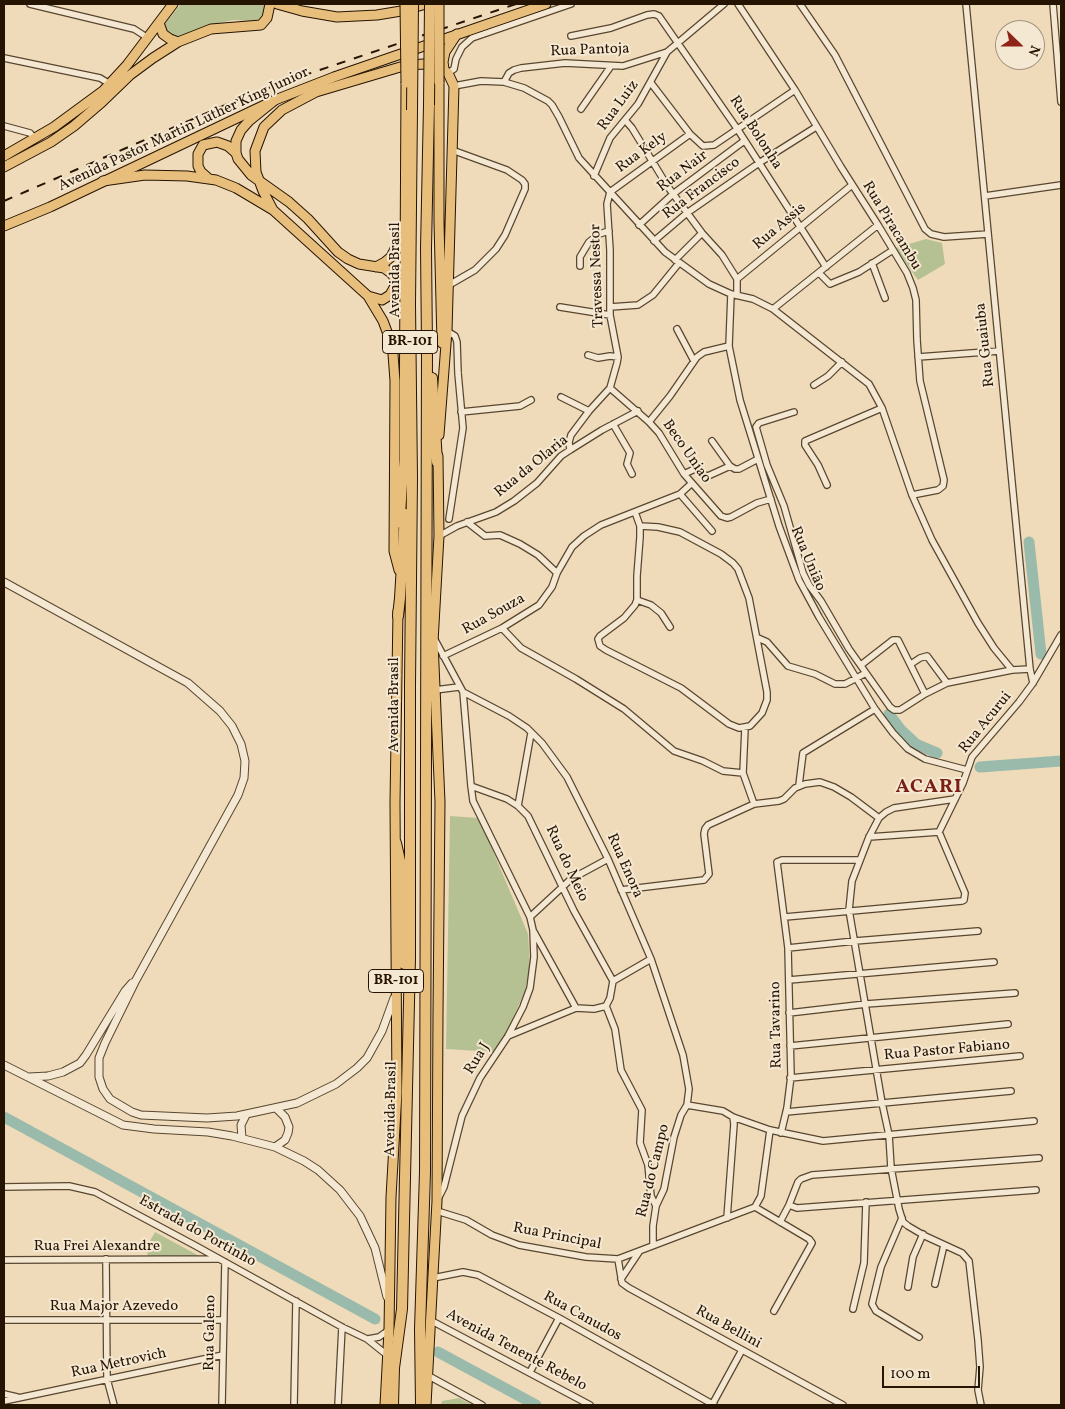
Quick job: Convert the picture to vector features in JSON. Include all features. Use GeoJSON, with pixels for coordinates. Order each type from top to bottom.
{"type":"FeatureCollection","features":[{"type":"Feature","properties":{"kind":"highway","name":"Avenida Brasil"},"geometry":{"type":"LineString","coordinates":[[393,1405],[394,1368],[402,1309],[408,1022],[412,478],[410,304],[413,4]]}},
{"type":"Feature","properties":{"kind":"highway","name":"Avenida Brasil"},"geometry":{"type":"LineString","coordinates":[[421,1405],[420,1329],[425,1172],[426,248],[430,4]]}},
{"type":"Feature","properties":{"kind":"highway"},"geometry":{"type":"LineString","coordinates":[[427,347],[434,399],[437,462]]}},
{"type":"Feature","properties":{"kind":"highway"},"geometry":{"type":"LineString","coordinates":[[398,616],[407,495],[412,478]]}},
{"type":"Feature","properties":{"kind":"highway"},"geometry":{"type":"LineString","coordinates":[[396,843],[402,874],[403,951],[408,1022]]}},
{"type":"Feature","properties":{"kind":"main road"},"geometry":{"type":"LineString","coordinates":[[4,156],[35,139],[86,104],[110,84],[173,4]]}},
{"type":"Feature","properties":{"kind":"main road"},"geometry":{"type":"LineString","coordinates":[[4,167],[51,142],[74,126],[130,75],[178,42],[211,29],[260,25],[267,18],[270,4]]}},
{"type":"Feature","properties":{"kind":"main road"},"geometry":{"type":"LineString","coordinates":[[277,4],[302,11],[337,17],[368,16],[426,4]]}},
{"type":"Feature","properties":{"kind":"main road"},"geometry":{"type":"LineString","coordinates":[[390,12],[396,4]]}},
{"type":"Feature","properties":{"kind":"main road","name":"Avenida Brasil"},"geometry":{"type":"LineString","coordinates":[[385,1405],[389,1330],[391,1198],[397,1092],[397,632],[400,518],[404,460],[405,4]]}},
{"type":"Feature","properties":{"kind":"main road"},"geometry":{"type":"LineString","coordinates":[[439,4],[439,222],[443,371]]}},
{"type":"Feature","properties":{"kind":"main road","name":"Avenida Pastor Martin Luther King Junior"},"geometry":{"type":"LineString","coordinates":[[4,226],[275,100],[334,77],[546,4]]}},
{"type":"Feature","properties":{"kind":"main road"},"geometry":{"type":"LineString","coordinates":[[159,22],[163,34],[167,38],[178,42]]}},
{"type":"Feature","properties":{"kind":"main road"},"geometry":{"type":"LineString","coordinates":[[437,462],[443,371],[448,331],[454,86],[443,62],[445,52],[457,34]]}},
{"type":"Feature","properties":{"kind":"main road"},"geometry":{"type":"LineString","coordinates":[[273,210],[256,172],[256,145],[264,127],[282,110],[316,92],[402,67],[424,64],[437,66],[446,71]]}},
{"type":"Feature","properties":{"kind":"main road"},"geometry":{"type":"LineString","coordinates":[[236,153],[236,141],[241,130],[275,100]]}},
{"type":"Feature","properties":{"kind":"main road"},"geometry":{"type":"LineString","coordinates":[[209,179],[198,166],[198,154],[204,145],[217,142],[228,146],[236,153],[242,166],[308,219],[338,252],[359,264],[384,268],[391,273],[394,277],[395,286],[393,291],[382,300],[368,296]]}},
{"type":"Feature","properties":{"kind":"main road"},"geometry":{"type":"LineString","coordinates":[[102,181],[145,175],[187,176],[209,179],[236,188],[273,210]]}},
{"type":"Feature","properties":{"kind":"main road","name":"Avenida Brasil"},"geometry":{"type":"LineString","coordinates":[[273,210],[368,296],[380,316],[389,337],[393,354],[395,381],[394,551],[399,570]]}},
{"type":"Feature","properties":{"kind":"main road"},"geometry":{"type":"LineString","coordinates":[[376,266],[391,257],[404,231]]}},
{"type":"Feature","properties":{"kind":"main road","name":"BR-101"},"geometry":{"type":"LineString","coordinates":[[426,1405],[438,1201],[440,802],[433,636],[439,536],[437,462]]}},
{"type":"Feature","properties":{"kind":"street"},"geometry":{"type":"LineString","coordinates":[[30,4],[134,29],[148,38]]}},
{"type":"Feature","properties":{"kind":"street"},"geometry":{"type":"LineString","coordinates":[[446,71],[454,69],[456,59],[462,47],[472,38],[571,4]]}},
{"type":"Feature","properties":{"kind":"street","name":"Rua Pantoja"},"geometry":{"type":"LineString","coordinates":[[504,82],[510,73],[521,68],[565,63],[611,66],[635,63],[667,52],[724,4]]}},
{"type":"Feature","properties":{"kind":"street","name":"Rua Piracambu"},"geometry":{"type":"LineString","coordinates":[[738,4],[795,90],[907,273],[914,288],[920,381],[944,480],[943,486],[938,490],[912,495]]}},
{"type":"Feature","properties":{"kind":"street"},"geometry":{"type":"LineString","coordinates":[[800,4],[835,55],[925,229],[931,234],[944,237],[988,234]]}},
{"type":"Feature","properties":{"kind":"street","name":"Rua Guaiuba"},"geometry":{"type":"LineString","coordinates":[[966,4],[1030,669],[1033,683]]}},
{"type":"Feature","properties":{"kind":"street"},"geometry":{"type":"LineString","coordinates":[[1053,4],[1061,102]]}},
{"type":"Feature","properties":{"kind":"street","name":"Rua Bolonha"},"geometry":{"type":"LineString","coordinates":[[571,36],[611,28],[647,15],[654,14],[659,16],[738,130],[826,267]]}},
{"type":"Feature","properties":{"kind":"street","name":"Rua Luiz"},"geometry":{"type":"LineString","coordinates":[[594,176],[610,138],[638,104],[667,52]]}},
{"type":"Feature","properties":{"kind":"street"},"geometry":{"type":"LineString","coordinates":[[4,58],[100,78],[110,84]]}},
{"type":"Feature","properties":{"kind":"street"},"geometry":{"type":"LineString","coordinates":[[582,109],[611,66]]}},
{"type":"Feature","properties":{"kind":"street"},"geometry":{"type":"LineString","coordinates":[[454,86],[481,81],[504,82],[524,88],[552,105],[579,158],[654,242],[677,262],[709,284],[773,308],[869,384],[882,408],[912,495],[932,540],[970,612],[994,648],[1012,670]]}},
{"type":"Feature","properties":{"kind":"street"},"geometry":{"type":"LineString","coordinates":[[651,83],[690,134],[703,146],[714,145],[795,90]]}},
{"type":"Feature","properties":{"kind":"street"},"geometry":{"type":"LineString","coordinates":[[625,120],[632,128],[673,194],[702,233],[722,255],[737,279],[734,294]]}},
{"type":"Feature","properties":{"kind":"street"},"geometry":{"type":"LineString","coordinates":[[4,126],[30,133],[35,139]]}},
{"type":"Feature","properties":{"kind":"street","name":"Rua Francisco"},"geometry":{"type":"LineString","coordinates":[[654,242],[687,213],[759,162],[816,127]]}},
{"type":"Feature","properties":{"kind":"street","name":"Rua Kely"},"geometry":{"type":"LineString","coordinates":[[610,192],[690,134]]}},
{"type":"Feature","properties":{"kind":"street","name":"Rua Nair"},"geometry":{"type":"LineString","coordinates":[[639,225],[673,194],[744,141]]}},
{"type":"Feature","properties":{"kind":"street"},"geometry":{"type":"LineString","coordinates":[[449,285],[475,270],[496,249],[505,235],[525,189],[525,184],[522,180],[507,170],[452,150]]}},
{"type":"Feature","properties":{"kind":"street","name":"Rua Assis"},"geometry":{"type":"LineString","coordinates":[[737,279],[852,185]]}},
{"type":"Feature","properties":{"kind":"street"},"geometry":{"type":"LineString","coordinates":[[985,196],[1061,185]]}},
{"type":"Feature","properties":{"kind":"street","name":"Travessa Nestor"},"geometry":{"type":"LineString","coordinates":[[610,192],[607,204],[610,315],[618,357],[610,388]]}},
{"type":"Feature","properties":{"kind":"street"},"geometry":{"type":"LineString","coordinates":[[773,308],[878,225]]}},
{"type":"Feature","properties":{"kind":"street"},"geometry":{"type":"LineString","coordinates":[[580,266],[580,257],[589,242],[599,234],[609,231]]}},
{"type":"Feature","properties":{"kind":"street"},"geometry":{"type":"LineString","coordinates":[[610,307],[638,305],[653,295],[677,262],[702,233]]}},
{"type":"Feature","properties":{"kind":"street"},"geometry":{"type":"LineString","coordinates":[[818,272],[830,284],[852,276],[893,250]]}},
{"type":"Feature","properties":{"kind":"street"},"geometry":{"type":"LineString","coordinates":[[872,264],[886,298]]}},
{"type":"Feature","properties":{"kind":"street","name":"Rua União"},"geometry":{"type":"LineString","coordinates":[[734,294],[729,346],[740,400],[779,526],[799,580],[875,709],[908,749],[925,759],[967,770]]}},
{"type":"Feature","properties":{"kind":"street"},"geometry":{"type":"LineString","coordinates":[[560,307],[610,315]]}},
{"type":"Feature","properties":{"kind":"street"},"geometry":{"type":"LineString","coordinates":[[677,329],[694,361]]}},
{"type":"Feature","properties":{"kind":"street"},"geometry":{"type":"LineString","coordinates":[[448,331],[455,336],[458,342],[458,373],[463,428],[449,519]]}},
{"type":"Feature","properties":{"kind":"street"},"geometry":{"type":"LineString","coordinates":[[650,422],[694,361],[704,352],[729,346]]}},
{"type":"Feature","properties":{"kind":"street"},"geometry":{"type":"LineString","coordinates":[[918,357],[999,351]]}},
{"type":"Feature","properties":{"kind":"street"},"geometry":{"type":"LineString","coordinates":[[588,355],[598,358],[618,357]]}},
{"type":"Feature","properties":{"kind":"street"},"geometry":{"type":"LineString","coordinates":[[814,386],[828,376],[842,362]]}},
{"type":"Feature","properties":{"kind":"street"},"geometry":{"type":"LineString","coordinates":[[443,371],[458,373]]}},
{"type":"Feature","properties":{"kind":"street"},"geometry":{"type":"LineString","coordinates":[[570,450],[569,439],[589,411],[610,388]]}},
{"type":"Feature","properties":{"kind":"street","name":"Beco Uniao"},"geometry":{"type":"LineString","coordinates":[[610,388],[638,411],[660,433],[684,474],[715,511],[724,517],[731,517],[762,501],[771,499]]}},
{"type":"Feature","properties":{"kind":"street"},"geometry":{"type":"LineString","coordinates":[[561,397],[589,411]]}},
{"type":"Feature","properties":{"kind":"street"},"geometry":{"type":"LineString","coordinates":[[462,412],[520,406],[531,400]]}},
{"type":"Feature","properties":{"kind":"street"},"geometry":{"type":"LineString","coordinates":[[827,485],[818,465],[805,446],[805,441],[882,408]]}},
{"type":"Feature","properties":{"kind":"street","name":"Rua da Olaria"},"geometry":{"type":"LineString","coordinates":[[439,536],[457,526],[496,512],[514,501],[537,482],[561,456],[638,411]]}},
{"type":"Feature","properties":{"kind":"street"},"geometry":{"type":"LineString","coordinates":[[794,412],[759,423],[756,427],[789,523],[803,573],[809,585],[822,601],[840,634],[890,707],[894,710],[900,710],[947,683],[1012,670],[1030,669]]}},
{"type":"Feature","properties":{"kind":"street"},"geometry":{"type":"LineString","coordinates":[[613,424],[630,452],[627,464],[632,474]]}},
{"type":"Feature","properties":{"kind":"street"},"geometry":{"type":"LineString","coordinates":[[712,441],[730,466],[739,469],[758,459]]}},
{"type":"Feature","properties":{"kind":"street"},"geometry":{"type":"LineString","coordinates":[[760,467],[768,465]]}},
{"type":"Feature","properties":{"kind":"street"},"geometry":{"type":"LineString","coordinates":[[684,474],[697,468],[704,475],[708,476],[730,466]]}},
{"type":"Feature","properties":{"kind":"street"},"geometry":{"type":"LineString","coordinates":[[692,483],[680,494],[712,531]]}},
{"type":"Feature","properties":{"kind":"street","name":"Rua Souza"},"geometry":{"type":"LineString","coordinates":[[443,656],[502,628],[539,605],[552,587],[572,548],[580,539],[601,525],[680,494]]}},
{"type":"Feature","properties":{"kind":"street"},"geometry":{"type":"LineString","coordinates":[[635,512],[640,526],[637,600],[624,618],[600,636],[600,646],[681,688],[729,724],[745,728],[754,723],[759,717],[767,700],[758,638],[743,578],[733,563],[721,554],[680,532],[658,527],[640,526]]}},
{"type":"Feature","properties":{"kind":"street"},"geometry":{"type":"LineString","coordinates":[[438,514],[449,519],[457,526]]}},
{"type":"Feature","properties":{"kind":"street"},"geometry":{"type":"LineString","coordinates":[[467,522],[485,536],[500,536],[520,544],[538,555],[557,574]]}},
{"type":"Feature","properties":{"kind":"street"},"geometry":{"type":"LineString","coordinates":[[779,526],[789,523]]}},
{"type":"Feature","properties":{"kind":"street"},"geometry":{"type":"LineString","coordinates":[[786,544],[794,541]]}},
{"type":"Feature","properties":{"kind":"street"},"geometry":{"type":"LineString","coordinates":[[4,582],[188,683],[220,711],[232,726],[241,744],[246,761],[244,778],[238,795],[136,980],[105,1043],[99,1058],[98,1077],[110,1099],[132,1112],[155,1116],[207,1118],[246,1115],[297,1103],[336,1084],[357,1068],[374,1046],[382,1031],[396,994]]}},
{"type":"Feature","properties":{"kind":"street"},"geometry":{"type":"LineString","coordinates":[[637,600],[651,605],[661,613],[670,627]]}},
{"type":"Feature","properties":{"kind":"street"},"geometry":{"type":"LineString","coordinates":[[502,628],[521,648],[624,709],[674,751],[723,770],[743,773]]}},
{"type":"Feature","properties":{"kind":"street","name":"Rua Acurui"},"geometry":{"type":"LineString","coordinates":[[939,832],[972,757],[1033,683],[1061,634]]}},
{"type":"Feature","properties":{"kind":"street"},"geometry":{"type":"LineString","coordinates":[[433,636],[461,689],[435,690]]}},
{"type":"Feature","properties":{"kind":"street"},"geometry":{"type":"LineString","coordinates":[[758,638],[767,642],[785,664],[793,669],[810,672],[840,685],[857,679],[866,673]]}},
{"type":"Feature","properties":{"kind":"street"},"geometry":{"type":"LineString","coordinates":[[861,666],[896,639],[900,642],[925,694]]}},
{"type":"Feature","properties":{"kind":"street"},"geometry":{"type":"LineString","coordinates":[[911,664],[927,656],[947,683]]}},
{"type":"Feature","properties":{"kind":"street","name":"Rua Enora"},"geometry":{"type":"LineString","coordinates":[[461,689],[515,720],[531,733],[542,743],[567,778],[608,859],[651,959],[685,1064],[688,1089],[687,1105]]}},
{"type":"Feature","properties":{"kind":"street","name":"Rua J"},"geometry":{"type":"LineString","coordinates":[[438,1201],[444,1187],[458,1129],[467,1102],[486,1068],[508,1036],[523,1007],[530,988],[534,957],[533,930],[530,918],[519,892],[476,808],[471,786],[461,689]]}},
{"type":"Feature","properties":{"kind":"street"},"geometry":{"type":"LineString","coordinates":[[799,785],[803,753],[875,709]]}},
{"type":"Feature","properties":{"kind":"street"},"geometry":{"type":"LineString","coordinates":[[745,728],[743,773],[754,804]]}},
{"type":"Feature","properties":{"kind":"street"},"geometry":{"type":"LineString","coordinates":[[518,806],[531,733]]}},
{"type":"Feature","properties":{"kind":"street"},"geometry":{"type":"LineString","coordinates":[[621,890],[701,880],[707,877],[709,869],[705,829],[714,822],[754,804],[779,801],[799,785],[814,782],[826,784],[852,797],[879,818]]}},
{"type":"Feature","properties":{"kind":"street","name":"Rua do Meio"},"geometry":{"type":"LineString","coordinates":[[471,786],[495,794],[518,806],[532,821],[574,911],[612,981]]}},
{"type":"Feature","properties":{"kind":"street"},"geometry":{"type":"LineString","coordinates":[[955,799],[894,808],[879,818],[869,837],[850,890],[849,910],[902,1218],[908,1226],[966,1257],[970,1267],[978,1340],[980,1367],[978,1390],[981,1405]]}},
{"type":"Feature","properties":{"kind":"street"},"geometry":{"type":"LineString","coordinates":[[785,917],[964,900],[965,893],[939,832],[869,837]]}},
{"type":"Feature","properties":{"kind":"street"},"geometry":{"type":"LineString","coordinates":[[530,918],[571,879],[608,859]]}},
{"type":"Feature","properties":{"kind":"street","name":"Rua Tavarino"},"geometry":{"type":"LineString","coordinates":[[781,1133],[786,1112],[790,1078],[790,1046],[788,948],[777,864],[779,860],[860,860]]}},
{"type":"Feature","properties":{"kind":"street","name":"Rua J"},"geometry":{"type":"LineString","coordinates":[[533,930],[576,1008]]}},
{"type":"Feature","properties":{"kind":"street"},"geometry":{"type":"LineString","coordinates":[[788,948],[978,931]]}},
{"type":"Feature","properties":{"kind":"street"},"geometry":{"type":"LineString","coordinates":[[508,1036],[576,1008],[594,1010],[606,1006],[610,998],[612,981],[651,959]]}},
{"type":"Feature","properties":{"kind":"street"},"geometry":{"type":"LineString","coordinates":[[789,980],[994,962]]}},
{"type":"Feature","properties":{"kind":"street"},"geometry":{"type":"LineString","coordinates":[[29,1077],[48,1076],[63,1072],[80,1062],[102,1031],[125,991],[136,980]]}},
{"type":"Feature","properties":{"kind":"street"},"geometry":{"type":"LineString","coordinates":[[789,1013],[866,1004],[1014,993]]}},
{"type":"Feature","properties":{"kind":"street"},"geometry":{"type":"LineString","coordinates":[[606,1006],[617,1036],[621,1070],[642,1110],[640,1143],[648,1165],[651,1196],[656,1206]]}},
{"type":"Feature","properties":{"kind":"street"},"geometry":{"type":"LineString","coordinates":[[790,1046],[1008,1024]]}},
{"type":"Feature","properties":{"kind":"street","name":"Rua Pastor Fabiano"},"geometry":{"type":"LineString","coordinates":[[790,1078],[1020,1056]]}},
{"type":"Feature","properties":{"kind":"street"},"geometry":{"type":"LineString","coordinates":[[4,1065],[123,1125],[154,1130],[208,1132],[242,1138],[275,1147],[304,1161],[336,1185],[360,1216],[375,1248],[389,1304]]}},
{"type":"Feature","properties":{"kind":"street"},"geometry":{"type":"LineString","coordinates":[[786,1112],[1011,1091]]}},
{"type":"Feature","properties":{"kind":"street"},"geometry":{"type":"LineString","coordinates":[[687,1105],[723,1110],[733,1117],[781,1133],[813,1140],[833,1141],[1034,1121]]}},
{"type":"Feature","properties":{"kind":"street","name":"Rua do Campo"},"geometry":{"type":"LineString","coordinates":[[653,1245],[656,1206],[664,1189],[676,1128],[687,1105]]}},
{"type":"Feature","properties":{"kind":"street"},"geometry":{"type":"LineString","coordinates":[[275,1147],[285,1140],[289,1127],[285,1117],[277,1109]]}},
{"type":"Feature","properties":{"kind":"street"},"geometry":{"type":"LineString","coordinates":[[242,1138],[242,1125],[246,1115]]}},
{"type":"Feature","properties":{"kind":"street"},"geometry":{"type":"LineString","coordinates":[[727,1218],[733,1117]]}},
{"type":"Feature","properties":{"kind":"street"},"geometry":{"type":"LineString","coordinates":[[621,1279],[618,1259],[755,1207],[761,1196],[770,1130]]}},
{"type":"Feature","properties":{"kind":"street"},"geometry":{"type":"LineString","coordinates":[[780,1222],[798,1182],[806,1176],[1039,1158]]}},
{"type":"Feature","properties":{"kind":"street","name":"Estrada do Portinho"},"geometry":{"type":"LineString","coordinates":[[4,1187],[69,1186],[81,1188],[109,1199],[342,1327],[368,1339],[387,1355]]}},
{"type":"Feature","properties":{"kind":"street"},"geometry":{"type":"LineString","coordinates":[[789,1204],[797,1208],[1036,1190]]}},
{"type":"Feature","properties":{"kind":"street"},"geometry":{"type":"LineString","coordinates":[[853,1310],[864,1263],[866,1202]]}},
{"type":"Feature","properties":{"kind":"street"},"geometry":{"type":"LineString","coordinates":[[755,1207],[808,1239],[812,1245],[774,1311]]}},
{"type":"Feature","properties":{"kind":"street","name":"Rua Principal"},"geometry":{"type":"LineString","coordinates":[[437,1211],[466,1220],[492,1235],[519,1245],[586,1257],[618,1259]]}},
{"type":"Feature","properties":{"kind":"street"},"geometry":{"type":"LineString","coordinates":[[902,1218],[881,1267],[872,1304],[876,1311],[919,1336]]}},
{"type":"Feature","properties":{"kind":"street"},"geometry":{"type":"LineString","coordinates":[[908,1287],[913,1257],[923,1234]]}},
{"type":"Feature","properties":{"kind":"street"},"geometry":{"type":"LineString","coordinates":[[935,1284],[944,1245]]}},
{"type":"Feature","properties":{"kind":"street"},"geometry":{"type":"LineString","coordinates":[[190,1259],[197,1252],[196,1246]]}},
{"type":"Feature","properties":{"kind":"street"},"geometry":{"type":"LineString","coordinates":[[621,1279],[639,1252]]}},
{"type":"Feature","properties":{"kind":"street"},"geometry":{"type":"LineString","coordinates":[[106,1259],[107,1379],[114,1405]]}},
{"type":"Feature","properties":{"kind":"street","name":"Rua Frei Alexandre"},"geometry":{"type":"LineString","coordinates":[[4,1260],[223,1260]]}},
{"type":"Feature","properties":{"kind":"street","name":"Rua Galeno"},"geometry":{"type":"LineString","coordinates":[[222,1405],[223,1260]]}},
{"type":"Feature","properties":{"kind":"street","name":"Rua Canudos"},"geometry":{"type":"LineString","coordinates":[[432,1278],[463,1272],[471,1273],[559,1318],[713,1405]]}},
{"type":"Feature","properties":{"kind":"street","name":"Rua Bellini"},"geometry":{"type":"LineString","coordinates":[[621,1279],[622,1283],[629,1288],[843,1405]]}},
{"type":"Feature","properties":{"kind":"street"},"geometry":{"type":"LineString","coordinates":[[294,1405],[296,1301]]}},
{"type":"Feature","properties":{"kind":"street"},"geometry":{"type":"LineString","coordinates":[[530,1372],[559,1318]]}},
{"type":"Feature","properties":{"kind":"street","name":"Rua Major Azevedo"},"geometry":{"type":"LineString","coordinates":[[4,1320],[224,1320]]}},
{"type":"Feature","properties":{"kind":"street","name":"Avenida Tenente Rebelo"},"geometry":{"type":"LineString","coordinates":[[430,1320],[590,1405]]}},
{"type":"Feature","properties":{"kind":"street"},"geometry":{"type":"LineString","coordinates":[[338,1405],[342,1327]]}},
{"type":"Feature","properties":{"kind":"street"},"geometry":{"type":"LineString","coordinates":[[368,1339],[379,1337],[389,1330]]}},
{"type":"Feature","properties":{"kind":"street"},"geometry":{"type":"LineString","coordinates":[[713,1405],[742,1350]]}},
{"type":"Feature","properties":{"kind":"street","name":"Rua Metrovich"},"geometry":{"type":"LineString","coordinates":[[4,1401],[223,1355]]}},
{"type":"Feature","properties":{"kind":"street"},"geometry":{"type":"LineString","coordinates":[[427,1375],[482,1405]]}},
{"type":"Feature","properties":{"kind":"street","name":"Rua Metrovich"},"geometry":{"type":"LineString","coordinates":[[4,1394],[20,1397]]}},
{"type":"Feature","properties":{"kind":"green space"},"geometry":{"type":"Polygon","coordinates":[[[181,4],[263,4],[265,12],[262,18],[253,21],[234,20],[205,26],[176,38],[163,32],[164,25],[181,4]]]}},
{"type":"Feature","properties":{"kind":"green space"},"geometry":{"type":"Polygon","coordinates":[[[926,239],[942,243],[945,264],[918,280],[895,248],[926,239]]]}},
{"type":"Feature","properties":{"kind":"green space"},"geometry":{"type":"Polygon","coordinates":[[[450,816],[479,818],[528,934],[530,966],[525,991],[508,1029],[494,1052],[446,1049],[450,816]]]}},
{"type":"Feature","properties":{"kind":"green space"},"geometry":{"type":"Polygon","coordinates":[[[155,1232],[203,1258],[147,1257],[150,1241],[155,1232]]]}},
{"type":"Feature","properties":{"kind":"green space"},"geometry":{"type":"Polygon","coordinates":[[[459,1398],[472,1405],[441,1405],[442,1401],[459,1398]]]}},
{"type":"Feature","properties":{"kind":"waterway"},"geometry":{"type":"LineString","coordinates":[[1029,542],[1041,654]]}},
{"type":"Feature","properties":{"kind":"waterway"},"geometry":{"type":"LineString","coordinates":[[889,714],[901,730],[916,744],[937,753]]}},
{"type":"Feature","properties":{"kind":"waterway"},"geometry":{"type":"LineString","coordinates":[[980,767],[1061,761]]}},
{"type":"Feature","properties":{"kind":"waterway"},"geometry":{"type":"LineString","coordinates":[[4,1117],[375,1319]]}},
{"type":"Feature","properties":{"kind":"waterway"},"geometry":{"type":"LineString","coordinates":[[438,1352],[536,1405]]}},
{"type":"Feature","properties":{"kind":"railway"},"geometry":{"type":"LineString","coordinates":[[4,201],[239,99],[516,4]]}},
{"type":"Feature","properties":{"kind":"district","name":"ACARI"},"geometry":{"type":"Point","coordinates":[929,788]}}]}
